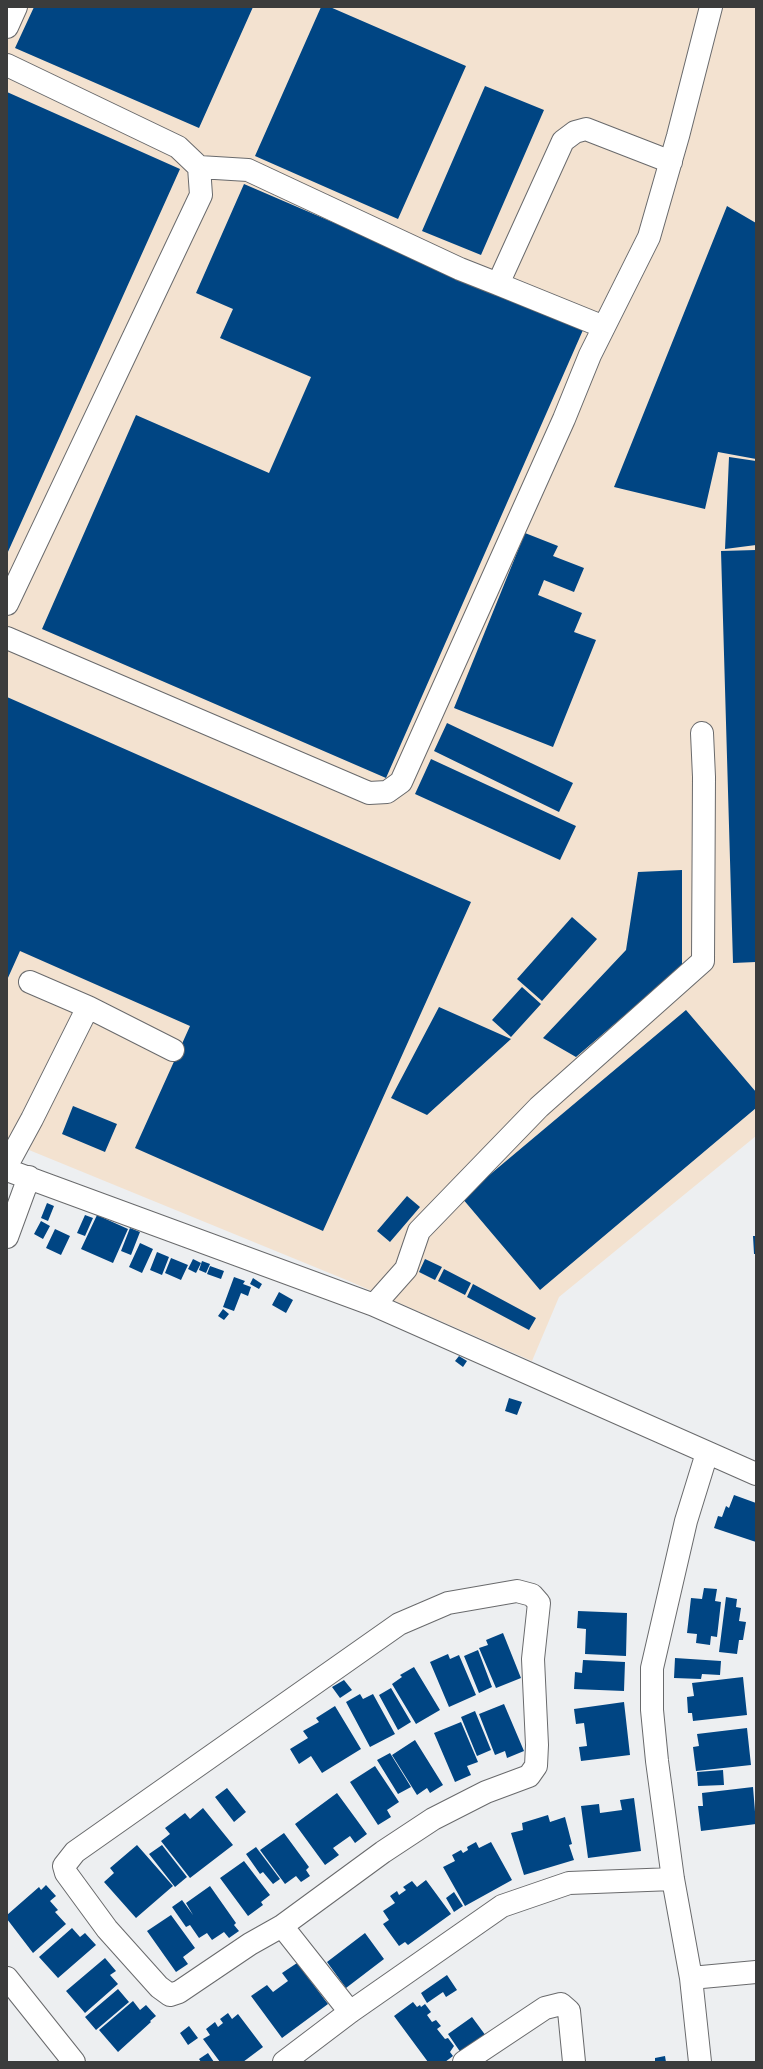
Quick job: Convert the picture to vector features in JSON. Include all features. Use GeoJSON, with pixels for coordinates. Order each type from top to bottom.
{"type":"FeatureCollection","features":[{"type":"Feature","properties":{"kind":"street"},"geometry":{"type":"LineString","coordinates":[[7,27],[16,7]]}},
{"type":"Feature","properties":{"kind":"street"},"geometry":{"type":"LineString","coordinates":[[7,638],[369,793],[387,792],[401,782],[564,419],[590,355],[649,237],[711,7]]}},
{"type":"Feature","properties":{"kind":"street"},"geometry":{"type":"LineString","coordinates":[[7,65],[178,147],[200,167],[248,170],[460,269],[604,327]]}},
{"type":"Feature","properties":{"kind":"street"},"geometry":{"type":"LineString","coordinates":[[498,284],[563,141],[576,132],[586,129],[670,162]]}},
{"type":"Feature","properties":{"kind":"street"},"geometry":{"type":"LineString","coordinates":[[7,604],[201,195],[200,167]]}},
{"type":"Feature","properties":{"kind":"street"},"geometry":{"type":"LineString","coordinates":[[374,1305],[406,1269],[419,1231],[540,1107],[703,961],[704,777],[702,733]]}},
{"type":"Feature","properties":{"kind":"street"},"geometry":{"type":"LineString","coordinates":[[30,982],[88,1007],[174,1050]]}},
{"type":"Feature","properties":{"kind":"street"},"geometry":{"type":"LineString","coordinates":[[7,1165],[32,1119],[88,1007]]}},
{"type":"Feature","properties":{"kind":"street"},"geometry":{"type":"LineString","coordinates":[[7,1170],[374,1305],[756,1474]]}},
{"type":"Feature","properties":{"kind":"street"},"geometry":{"type":"LineString","coordinates":[[7,1237],[29,1177]]}},
{"type":"Feature","properties":{"kind":"street"},"geometry":{"type":"LineString","coordinates":[[700,2062],[691,1978],[673,1879],[654,1732],[652,1710],[652,1668],[686,1521],[707,1453]]}},
{"type":"Feature","properties":{"kind":"street"},"geometry":{"type":"LineString","coordinates":[[517,1590],[532,1595],[539,1603],[533,1659],[537,1745],[536,1766],[529,1776],[486,1792],[433,1819],[383,1852],[282,1926],[250,1944],[179,1992],[170,1995],[159,1987],[107,1929],[66,1873],[64,1866],[75,1852],[399,1624],[448,1603],[517,1590]]}},
{"type":"Feature","properties":{"kind":"street"},"geometry":{"type":"LineString","coordinates":[[284,2062],[350,2012],[502,1906],[569,1883],[673,1879]]}},
{"type":"Feature","properties":{"kind":"street"},"geometry":{"type":"LineString","coordinates":[[282,1926],[350,2012]]}},
{"type":"Feature","properties":{"kind":"street"},"geometry":{"type":"LineString","coordinates":[[691,1978],[756,1972]]}},
{"type":"Feature","properties":{"kind":"street"},"geometry":{"type":"LineString","coordinates":[[7,1978],[74,2062]]}},
{"type":"Feature","properties":{"kind":"street"},"geometry":{"type":"LineString","coordinates":[[464,2062],[545,2008],[561,2004],[569,2011],[574,2062]]}},
{"type":"Feature","properties":{"kind":"shaded area"},"geometry":{"type":"Polygon","coordinates":[[[7,7],[756,7],[756,1136],[559,1297],[532,1361],[349,1281],[7,1141],[7,7]]]}},
{"type":"Feature","properties":{"kind":"building"},"geometry":{"type":"Polygon","coordinates":[[[34,7],[253,7],[199,128],[15,48],[34,7]]]}},
{"type":"Feature","properties":{"kind":"building"},"geometry":{"type":"Polygon","coordinates":[[[321,7],[330,7],[466,66],[398,219],[255,156],[321,7]]]}},
{"type":"Feature","properties":{"kind":"building"},"geometry":{"type":"Polygon","coordinates":[[[485,86],[544,110],[481,255],[422,231],[485,86]]]}},
{"type":"Feature","properties":{"kind":"building"},"geometry":{"type":"Polygon","coordinates":[[[7,92],[180,169],[7,554],[7,92]]]}},
{"type":"Feature","properties":{"kind":"building"},"geometry":{"type":"Polygon","coordinates":[[[244,184],[583,330],[386,778],[42,629],[136,415],[269,473],[311,377],[220,338],[233,309],[196,293],[244,184]]]}},
{"type":"Feature","properties":{"kind":"building"},"geometry":{"type":"Polygon","coordinates":[[[727,206],[756,223],[756,459],[718,452],[705,509],[614,487],[727,206]]]}},
{"type":"Feature","properties":{"kind":"building"},"geometry":{"type":"Polygon","coordinates":[[[729,457],[756,461],[756,545],[725,549],[729,457]]]}},
{"type":"Feature","properties":{"kind":"building"},"geometry":{"type":"Polygon","coordinates":[[[525,533],[558,546],[553,556],[584,568],[574,592],[544,580],[538,595],[582,613],[574,632],[596,640],[553,747],[454,708],[525,533]]]}},
{"type":"Feature","properties":{"kind":"building"},"geometry":{"type":"Polygon","coordinates":[[[756,550],[756,962],[733,963],[721,551],[756,550]]]}},
{"type":"Feature","properties":{"kind":"building"},"geometry":{"type":"Polygon","coordinates":[[[7,697],[471,902],[323,1231],[135,1148],[190,1026],[20,951],[7,980],[7,697]]]}},
{"type":"Feature","properties":{"kind":"building"},"geometry":{"type":"Polygon","coordinates":[[[447,723],[573,783],[559,812],[434,751],[447,723]]]}},
{"type":"Feature","properties":{"kind":"building"},"geometry":{"type":"Polygon","coordinates":[[[431,759],[576,826],[560,860],[415,794],[431,759]]]}},
{"type":"Feature","properties":{"kind":"building"},"geometry":{"type":"Polygon","coordinates":[[[682,870],[682,966],[576,1057],[543,1038],[626,950],[638,872],[682,870]]]}},
{"type":"Feature","properties":{"kind":"building"},"geometry":{"type":"Polygon","coordinates":[[[572,917],[597,939],[542,1001],[517,979],[572,917]]]}},
{"type":"Feature","properties":{"kind":"building"},"geometry":{"type":"Polygon","coordinates":[[[522,987],[541,1004],[511,1037],[492,1020],[522,987]]]}},
{"type":"Feature","properties":{"kind":"building"},"geometry":{"type":"Polygon","coordinates":[[[439,1007],[511,1039],[427,1115],[391,1098],[439,1007]]]}},
{"type":"Feature","properties":{"kind":"building"},"geometry":{"type":"Polygon","coordinates":[[[686,1010],[756,1092],[756,1108],[540,1290],[462,1198],[686,1010]]]}},
{"type":"Feature","properties":{"kind":"building"},"geometry":{"type":"Polygon","coordinates":[[[73,1106],[117,1124],[105,1152],[62,1134],[73,1106]]]}},
{"type":"Feature","properties":{"kind":"building"},"geometry":{"type":"Polygon","coordinates":[[[407,1196],[420,1207],[390,1242],[377,1231],[407,1196]]]}},
{"type":"Feature","properties":{"kind":"building"},"geometry":{"type":"Polygon","coordinates":[[[47,1203],[54,1206],[48,1221],[41,1218],[47,1203]]]}},
{"type":"Feature","properties":{"kind":"building"},"geometry":{"type":"Polygon","coordinates":[[[85,1215],[93,1218],[85,1236],[77,1233],[85,1215]]]}},
{"type":"Feature","properties":{"kind":"building"},"geometry":{"type":"Polygon","coordinates":[[[97,1215],[128,1229],[113,1263],[81,1249],[97,1215]]]}},
{"type":"Feature","properties":{"kind":"building"},"geometry":{"type":"Polygon","coordinates":[[[41,1221],[50,1226],[43,1239],[34,1234],[41,1221]]]}},
{"type":"Feature","properties":{"kind":"building"},"geometry":{"type":"Polygon","coordinates":[[[130,1228],[140,1232],[131,1255],[121,1251],[130,1228]]]}},
{"type":"Feature","properties":{"kind":"building"},"geometry":{"type":"Polygon","coordinates":[[[55,1229],[70,1236],[61,1255],[46,1248],[55,1229]]]}},
{"type":"Feature","properties":{"kind":"building"},"geometry":{"type":"Polygon","coordinates":[[[753,1236],[756,1236],[756,1254],[754,1254],[753,1236]]]}},
{"type":"Feature","properties":{"kind":"building"},"geometry":{"type":"Polygon","coordinates":[[[140,1243],[153,1249],[142,1273],[129,1267],[140,1243]]]}},
{"type":"Feature","properties":{"kind":"building"},"geometry":{"type":"Polygon","coordinates":[[[157,1252],[169,1257],[162,1275],[150,1270],[157,1252]]]}},
{"type":"Feature","properties":{"kind":"building"},"geometry":{"type":"Polygon","coordinates":[[[171,1258],[188,1265],[181,1280],[165,1273],[171,1258]]]}},
{"type":"Feature","properties":{"kind":"building"},"geometry":{"type":"Polygon","coordinates":[[[193,1259],[201,1263],[196,1273],[188,1269],[193,1259]]]}},
{"type":"Feature","properties":{"kind":"building"},"geometry":{"type":"Polygon","coordinates":[[[425,1259],[442,1267],[435,1280],[419,1272],[425,1259]]]}},
{"type":"Feature","properties":{"kind":"building"},"geometry":{"type":"Polygon","coordinates":[[[202,1261],[210,1264],[206,1273],[199,1270],[202,1261]]]}},
{"type":"Feature","properties":{"kind":"building"},"geometry":{"type":"Polygon","coordinates":[[[210,1266],[224,1271],[221,1279],[207,1274],[210,1266]]]}},
{"type":"Feature","properties":{"kind":"building"},"geometry":{"type":"Polygon","coordinates":[[[444,1269],[471,1283],[465,1295],[438,1281],[444,1269]]]}},
{"type":"Feature","properties":{"kind":"building"},"geometry":{"type":"Polygon","coordinates":[[[234,1277],[245,1281],[243,1284],[251,1287],[248,1296],[241,1293],[234,1311],[223,1307],[234,1277]]]}},
{"type":"Feature","properties":{"kind":"building"},"geometry":{"type":"Polygon","coordinates":[[[253,1278],[262,1284],[259,1289],[250,1284],[253,1278]]]}},
{"type":"Feature","properties":{"kind":"building"},"geometry":{"type":"Polygon","coordinates":[[[473,1284],[536,1318],[529,1330],[467,1297],[473,1284]]]}},
{"type":"Feature","properties":{"kind":"building"},"geometry":{"type":"Polygon","coordinates":[[[279,1292],[293,1300],[286,1313],[272,1305],[279,1292]]]}},
{"type":"Feature","properties":{"kind":"building"},"geometry":{"type":"Polygon","coordinates":[[[223,1309],[229,1314],[224,1320],[218,1316],[223,1309]]]}},
{"type":"Feature","properties":{"kind":"building"},"geometry":{"type":"Polygon","coordinates":[[[459,1356],[467,1361],[463,1367],[455,1361],[459,1356]]]}},
{"type":"Feature","properties":{"kind":"building"},"geometry":{"type":"Polygon","coordinates":[[[509,1398],[522,1402],[517,1415],[505,1411],[509,1398]]]}},
{"type":"Feature","properties":{"kind":"building"},"geometry":{"type":"Polygon","coordinates":[[[734,1495],[756,1503],[756,1542],[714,1528],[718,1516],[722,1517],[726,1506],[729,1508],[734,1495]]]}},
{"type":"Feature","properties":{"kind":"building"},"geometry":{"type":"Polygon","coordinates":[[[704,1588],[717,1589],[715,1601],[721,1602],[717,1637],[711,1636],[710,1645],[696,1643],[697,1634],[687,1633],[691,1598],[702,1599],[704,1588]]]}},
{"type":"Feature","properties":{"kind":"building"},"geometry":{"type":"Polygon","coordinates":[[[726,1597],[737,1599],[736,1607],[741,1608],[739,1621],[746,1622],[743,1640],[739,1640],[737,1654],[719,1652],[726,1597]]]}},
{"type":"Feature","properties":{"kind":"building"},"geometry":{"type":"Polygon","coordinates":[[[578,1611],[627,1613],[626,1656],[585,1654],[586,1629],[577,1628],[578,1611]]]}},
{"type":"Feature","properties":{"kind":"building"},"geometry":{"type":"Polygon","coordinates":[[[503,1633],[521,1678],[496,1688],[479,1648],[488,1645],[486,1640],[503,1633]]]}},
{"type":"Feature","properties":{"kind":"building"},"geometry":{"type":"Polygon","coordinates":[[[478,1650],[492,1687],[479,1693],[464,1656],[478,1650]]]}},
{"type":"Feature","properties":{"kind":"building"},"geometry":{"type":"Polygon","coordinates":[[[448,1654],[450,1659],[459,1655],[476,1695],[449,1707],[430,1662],[448,1654]]]}},
{"type":"Feature","properties":{"kind":"building"},"geometry":{"type":"Polygon","coordinates":[[[675,1658],[721,1661],[720,1675],[702,1674],[701,1679],[674,1678],[675,1658]]]}},
{"type":"Feature","properties":{"kind":"building"},"geometry":{"type":"Polygon","coordinates":[[[583,1660],[625,1662],[624,1691],[574,1689],[575,1672],[582,1673],[583,1660]]]}},
{"type":"Feature","properties":{"kind":"building"},"geometry":{"type":"Polygon","coordinates":[[[414,1667],[440,1710],[416,1724],[392,1684],[402,1677],[400,1675],[414,1667]]]}},
{"type":"Feature","properties":{"kind":"building"},"geometry":{"type":"Polygon","coordinates":[[[743,1677],[747,1715],[693,1721],[692,1713],[688,1713],[687,1697],[694,1696],[692,1683],[743,1677]]]}},
{"type":"Feature","properties":{"kind":"building"},"geometry":{"type":"Polygon","coordinates":[[[344,1680],[352,1690],[340,1698],[332,1687],[344,1680]]]}},
{"type":"Feature","properties":{"kind":"building"},"geometry":{"type":"Polygon","coordinates":[[[391,1688],[411,1722],[398,1730],[379,1695],[391,1688]]]}},
{"type":"Feature","properties":{"kind":"building"},"geometry":{"type":"Polygon","coordinates":[[[360,1694],[363,1699],[373,1694],[395,1734],[370,1747],[346,1702],[360,1694]]]}},
{"type":"Feature","properties":{"kind":"building"},"geometry":{"type":"Polygon","coordinates":[[[624,1702],[630,1755],[581,1761],[579,1747],[587,1746],[584,1723],[576,1724],[574,1709],[624,1702]]]}},
{"type":"Feature","properties":{"kind":"building"},"geometry":{"type":"Polygon","coordinates":[[[504,1704],[524,1751],[507,1758],[505,1751],[495,1755],[479,1714],[504,1704]]]}},
{"type":"Feature","properties":{"kind":"building"},"geometry":{"type":"Polygon","coordinates":[[[335,1706],[361,1749],[322,1773],[311,1756],[299,1764],[290,1749],[308,1738],[303,1731],[319,1722],[316,1718],[335,1706]]]}},
{"type":"Feature","properties":{"kind":"building"},"geometry":{"type":"Polygon","coordinates":[[[475,1711],[491,1750],[477,1756],[461,1717],[475,1711]]]}},
{"type":"Feature","properties":{"kind":"building"},"geometry":{"type":"Polygon","coordinates":[[[461,1722],[478,1762],[467,1766],[471,1775],[455,1782],[434,1733],[461,1722]]]}},
{"type":"Feature","properties":{"kind":"building"},"geometry":{"type":"Polygon","coordinates":[[[747,1728],[751,1765],[696,1771],[693,1747],[699,1746],[697,1734],[747,1728]]]}},
{"type":"Feature","properties":{"kind":"building"},"geometry":{"type":"Polygon","coordinates":[[[415,1740],[443,1785],[430,1793],[427,1788],[417,1795],[392,1755],[415,1740]]]}},
{"type":"Feature","properties":{"kind":"building"},"geometry":{"type":"Polygon","coordinates":[[[390,1753],[411,1787],[398,1794],[377,1760],[390,1753]]]}},
{"type":"Feature","properties":{"kind":"building"},"geometry":{"type":"Polygon","coordinates":[[[375,1766],[399,1802],[387,1810],[391,1817],[378,1825],[350,1782],[375,1766]]]}},
{"type":"Feature","properties":{"kind":"building"},"geometry":{"type":"Polygon","coordinates":[[[723,1770],[724,1785],[698,1786],[697,1772],[723,1770]]]}},
{"type":"Feature","properties":{"kind":"building"},"geometry":{"type":"Polygon","coordinates":[[[753,1787],[756,1824],[701,1831],[698,1806],[703,1806],[702,1793],[753,1787]]]}},
{"type":"Feature","properties":{"kind":"building"},"geometry":{"type":"Polygon","coordinates":[[[227,1788],[246,1812],[234,1822],[215,1797],[227,1788]]]}},
{"type":"Feature","properties":{"kind":"building"},"geometry":{"type":"Polygon","coordinates":[[[337,1793],[367,1834],[355,1843],[350,1836],[333,1848],[339,1855],[325,1865],[295,1824],[337,1793]]]}},
{"type":"Feature","properties":{"kind":"building"},"geometry":{"type":"Polygon","coordinates":[[[634,1798],[641,1851],[588,1858],[581,1806],[599,1804],[600,1813],[622,1810],[620,1800],[634,1798]]]}},
{"type":"Feature","properties":{"kind":"building"},"geometry":{"type":"Polygon","coordinates":[[[203,1808],[233,1845],[190,1878],[161,1841],[170,1834],[165,1828],[185,1813],[190,1819],[203,1808]]]}},
{"type":"Feature","properties":{"kind":"building"},"geometry":{"type":"Polygon","coordinates":[[[548,1815],[550,1822],[565,1817],[572,1844],[569,1845],[574,1860],[524,1875],[511,1833],[523,1830],[522,1823],[548,1815]]]}},
{"type":"Feature","properties":{"kind":"building"},"geometry":{"type":"Polygon","coordinates":[[[284,1833],[309,1867],[306,1870],[310,1876],[301,1882],[296,1876],[285,1884],[260,1850],[284,1833]]]}},
{"type":"Feature","properties":{"kind":"building"},"geometry":{"type":"Polygon","coordinates":[[[476,1842],[479,1848],[491,1842],[512,1880],[465,1906],[443,1867],[455,1861],[452,1855],[461,1850],[463,1853],[468,1850],[467,1847],[476,1842]]]}},
{"type":"Feature","properties":{"kind":"building"},"geometry":{"type":"Polygon","coordinates":[[[137,1845],[173,1886],[136,1918],[104,1882],[114,1873],[110,1868],[137,1845]]]}},
{"type":"Feature","properties":{"kind":"building"},"geometry":{"type":"Polygon","coordinates":[[[162,1845],[187,1877],[175,1887],[149,1854],[162,1845]]]}},
{"type":"Feature","properties":{"kind":"building"},"geometry":{"type":"Polygon","coordinates":[[[256,1847],[280,1879],[273,1884],[263,1872],[260,1874],[246,1854],[256,1847]]]}},
{"type":"Feature","properties":{"kind":"building"},"geometry":{"type":"Polygon","coordinates":[[[244,1861],[270,1895],[261,1902],[263,1905],[248,1916],[220,1878],[244,1861]]]}},
{"type":"Feature","properties":{"kind":"building"},"geometry":{"type":"Polygon","coordinates":[[[426,1880],[451,1914],[408,1945],[405,1942],[399,1946],[383,1924],[389,1920],[383,1911],[395,1903],[390,1896],[397,1891],[399,1895],[406,1890],[403,1887],[412,1881],[417,1887],[426,1880]]]}},
{"type":"Feature","properties":{"kind":"building"},"geometry":{"type":"Polygon","coordinates":[[[46,1885],[56,1896],[50,1901],[58,1910],[55,1912],[66,1924],[33,1953],[7,1919],[7,1915],[39,1887],[41,1890],[46,1885]]]}},
{"type":"Feature","properties":{"kind":"building"},"geometry":{"type":"Polygon","coordinates":[[[210,1886],[236,1923],[234,1925],[239,1931],[229,1938],[224,1932],[212,1940],[207,1933],[199,1938],[190,1925],[186,1927],[172,1907],[182,1900],[193,1915],[186,1903],[210,1886]]]}},
{"type":"Feature","properties":{"kind":"building"},"geometry":{"type":"Polygon","coordinates":[[[454,1892],[463,1906],[454,1912],[446,1898],[454,1892]]]}},
{"type":"Feature","properties":{"kind":"building"},"geometry":{"type":"Polygon","coordinates":[[[171,1915],[195,1948],[183,1957],[188,1964],[176,1972],[147,1931],[171,1915]]]}},
{"type":"Feature","properties":{"kind":"building"},"geometry":{"type":"Polygon","coordinates":[[[72,1928],[80,1937],[85,1933],[96,1945],[58,1978],[39,1957],[72,1928]]]}},
{"type":"Feature","properties":{"kind":"building"},"geometry":{"type":"Polygon","coordinates":[[[365,1933],[384,1959],[346,1988],[327,1962],[365,1933]]]}},
{"type":"Feature","properties":{"kind":"building"},"geometry":{"type":"Polygon","coordinates":[[[105,1958],[116,1971],[110,1975],[118,1984],[85,2013],[66,1991],[105,1958]]]}},
{"type":"Feature","properties":{"kind":"building"},"geometry":{"type":"Polygon","coordinates":[[[297,1963],[328,2004],[282,2038],[251,1996],[267,1985],[273,1992],[288,1981],[282,1973],[297,1963]]]}},
{"type":"Feature","properties":{"kind":"building"},"geometry":{"type":"Polygon","coordinates":[[[447,1975],[457,1990],[446,1997],[443,1992],[427,2003],[421,1993],[447,1975]]]}},
{"type":"Feature","properties":{"kind":"building"},"geometry":{"type":"Polygon","coordinates":[[[118,1989],[129,2002],[96,2030],[85,2017],[118,1989]]]}},
{"type":"Feature","properties":{"kind":"building"},"geometry":{"type":"Polygon","coordinates":[[[133,2001],[140,2010],[146,2005],[156,2016],[118,2052],[99,2030],[133,2001]]]}},
{"type":"Feature","properties":{"kind":"building"},"geometry":{"type":"Polygon","coordinates":[[[413,2002],[417,2007],[420,2005],[421,2007],[425,2004],[431,2012],[427,2015],[432,2022],[436,2020],[441,2026],[437,2029],[445,2039],[448,2038],[454,2046],[450,2052],[453,2056],[445,2062],[428,2062],[394,2016],[413,2002]]]}},
{"type":"Feature","properties":{"kind":"building"},"geometry":{"type":"Polygon","coordinates":[[[228,2013],[232,2019],[238,2014],[263,2047],[243,2062],[220,2062],[203,2039],[210,2035],[206,2029],[215,2022],[218,2027],[223,2023],[220,2019],[228,2013]]]}},
{"type":"Feature","properties":{"kind":"building"},"geometry":{"type":"Polygon","coordinates":[[[472,2017],[486,2036],[461,2053],[448,2034],[472,2017]]]}},
{"type":"Feature","properties":{"kind":"building"},"geometry":{"type":"Polygon","coordinates":[[[189,2026],[198,2038],[188,2045],[180,2033],[189,2026]]]}},
{"type":"Feature","properties":{"kind":"building"},"geometry":{"type":"Polygon","coordinates":[[[208,2053],[214,2062],[201,2062],[199,2059],[208,2053]]]}},
{"type":"Feature","properties":{"kind":"building"},"geometry":{"type":"Polygon","coordinates":[[[665,2056],[666,2062],[655,2062],[655,2058],[665,2056]]]}}]}
